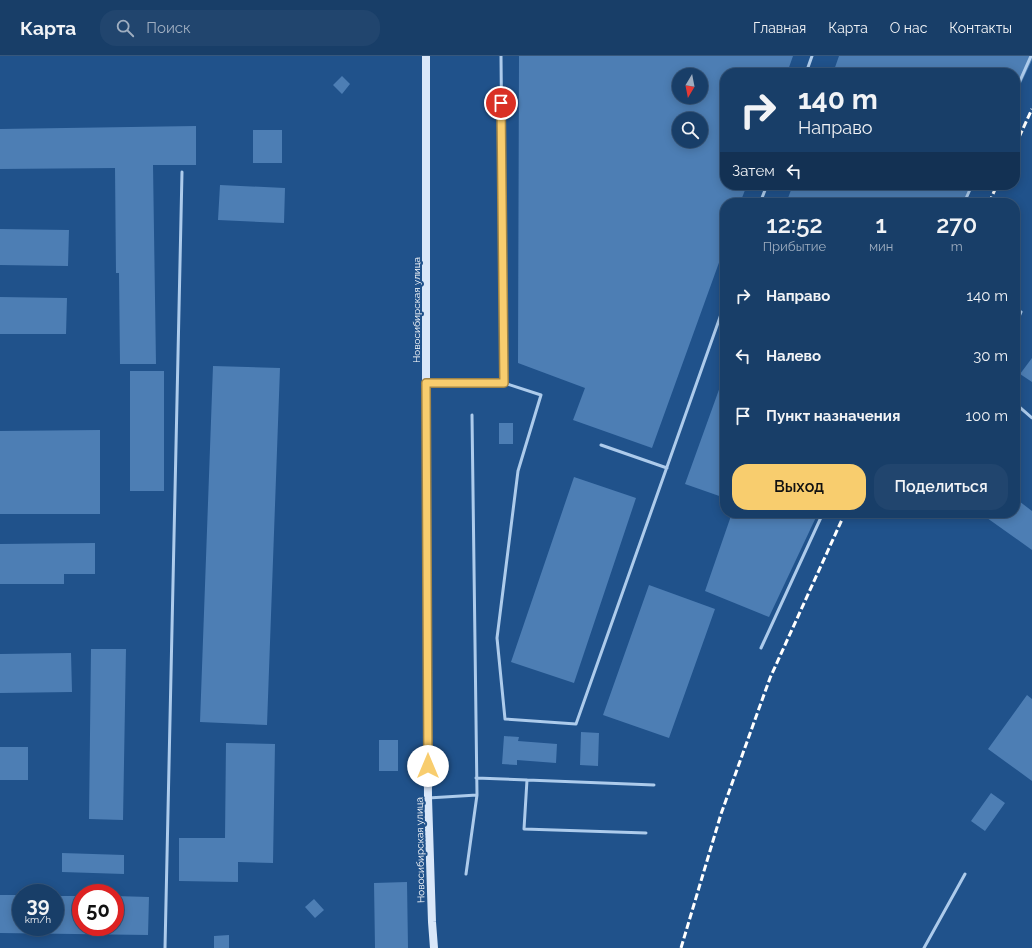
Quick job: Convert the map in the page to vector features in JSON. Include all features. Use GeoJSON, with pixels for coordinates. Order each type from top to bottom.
{"type":"FeatureCollection","features":[{"type":"Feature","properties":{"kind":"main road","name":"Новосибирская улица"},"geometry":{"type":"LineString","coordinates":[[426,56],[428,798],[434,948]]}},
{"type":"Feature","properties":{"kind":"lane"},"geometry":{"type":"LineString","coordinates":[[501,56],[504,383]]}},
{"type":"Feature","properties":{"kind":"lane"},"geometry":{"type":"LineString","coordinates":[[808,68],[812,56]]}},
{"type":"Feature","properties":{"kind":"lane"},"geometry":{"type":"LineString","coordinates":[[1020,81],[1031,56]]}},
{"type":"Feature","properties":{"kind":"lane"},"geometry":{"type":"LineString","coordinates":[[165,948],[182,172]]}},
{"type":"Feature","properties":{"kind":"lane"},"geometry":{"type":"LineString","coordinates":[[426,383],[504,383],[541,395],[518,471],[497,638],[505,719],[576,724],[720,317]]}},
{"type":"Feature","properties":{"kind":"lane"},"geometry":{"type":"LineString","coordinates":[[1020,407],[1032,418]]}},
{"type":"Feature","properties":{"kind":"lane"},"geometry":{"type":"LineString","coordinates":[[466,874],[476,795],[472,416]]}},
{"type":"Feature","properties":{"kind":"lane"},"geometry":{"type":"LineString","coordinates":[[601,446],[667,468]]}},
{"type":"Feature","properties":{"kind":"lane"},"geometry":{"type":"LineString","coordinates":[[761,648],[820,518]]}},
{"type":"Feature","properties":{"kind":"lane"},"geometry":{"type":"LineString","coordinates":[[476,778],[654,785]]}},
{"type":"Feature","properties":{"kind":"lane"},"geometry":{"type":"LineString","coordinates":[[527,780],[524,829],[646,833]]}},
{"type":"Feature","properties":{"kind":"lane"},"geometry":{"type":"LineString","coordinates":[[428,798],[476,795]]}},
{"type":"Feature","properties":{"kind":"lane"},"geometry":{"type":"LineString","coordinates":[[924,948],[965,874]]}},
{"type":"Feature","properties":{"kind":"building"},"geometry":{"type":"Polygon","coordinates":[[[519,56],[793,56],[789,68],[720,68],[720,190],[745,190],[742,198],[720,198],[720,260],[652,448],[573,420],[585,388],[518,363],[519,56]]]}},
{"type":"Feature","properties":{"kind":"building"},"geometry":{"type":"Polygon","coordinates":[[[839,56],[1032,56],[1032,60],[1020,85],[1020,68],[835,68],[839,56]]]}},
{"type":"Feature","properties":{"kind":"building"},"geometry":{"type":"Polygon","coordinates":[[[342,76],[350,84],[342,94],[333,85],[342,76]]]}},
{"type":"Feature","properties":{"kind":"building"},"geometry":{"type":"Polygon","coordinates":[[[196,126],[196,165],[153,165],[156,364],[120,364],[119,273],[116,273],[115,168],[0,169],[0,129],[196,126]]]}},
{"type":"Feature","properties":{"kind":"building"},"geometry":{"type":"Polygon","coordinates":[[[253,130],[282,130],[282,163],[253,163],[253,130]]]}},
{"type":"Feature","properties":{"kind":"building"},"geometry":{"type":"Polygon","coordinates":[[[220,185],[285,188],[284,223],[218,220],[220,185]]]}},
{"type":"Feature","properties":{"kind":"building"},"geometry":{"type":"Polygon","coordinates":[[[791,190],[971,190],[967,198],[788,198],[791,190]]]}},
{"type":"Feature","properties":{"kind":"building"},"geometry":{"type":"Polygon","coordinates":[[[0,229],[69,230],[68,266],[0,265],[0,229]]]}},
{"type":"Feature","properties":{"kind":"building"},"geometry":{"type":"Polygon","coordinates":[[[0,297],[67,298],[66,334],[0,334],[0,297]]]}},
{"type":"Feature","properties":{"kind":"building"},"geometry":{"type":"Polygon","coordinates":[[[1032,358],[1032,382],[1020,374],[1032,358]]]}},
{"type":"Feature","properties":{"kind":"building"},"geometry":{"type":"Polygon","coordinates":[[[213,366],[280,368],[267,725],[200,722],[213,366]]]}},
{"type":"Feature","properties":{"kind":"building"},"geometry":{"type":"Polygon","coordinates":[[[130,371],[164,371],[164,491],[130,491],[130,371]]]}},
{"type":"Feature","properties":{"kind":"building"},"geometry":{"type":"Polygon","coordinates":[[[720,387],[720,496],[685,484],[720,387]]]}},
{"type":"Feature","properties":{"kind":"building"},"geometry":{"type":"Polygon","coordinates":[[[499,423],[513,423],[513,444],[499,444],[499,423]]]}},
{"type":"Feature","properties":{"kind":"building"},"geometry":{"type":"Polygon","coordinates":[[[100,430],[100,514],[0,514],[0,431],[100,430]]]}},
{"type":"Feature","properties":{"kind":"building"},"geometry":{"type":"Polygon","coordinates":[[[574,477],[636,498],[574,683],[511,662],[574,477]]]}},
{"type":"Feature","properties":{"kind":"building"},"geometry":{"type":"Polygon","coordinates":[[[1020,502],[1032,511],[1032,550],[987,518],[1020,518],[1020,502]]]}},
{"type":"Feature","properties":{"kind":"building"},"geometry":{"type":"Polygon","coordinates":[[[730,518],[816,518],[769,617],[705,591],[730,518]]]}},
{"type":"Feature","properties":{"kind":"building"},"geometry":{"type":"Polygon","coordinates":[[[95,543],[95,574],[64,574],[64,584],[0,584],[0,544],[95,543]]]}},
{"type":"Feature","properties":{"kind":"building"},"geometry":{"type":"Polygon","coordinates":[[[649,585],[715,609],[669,738],[603,715],[649,585]]]}},
{"type":"Feature","properties":{"kind":"building"},"geometry":{"type":"Polygon","coordinates":[[[91,649],[126,649],[123,820],[89,819],[91,649]]]}},
{"type":"Feature","properties":{"kind":"building"},"geometry":{"type":"Polygon","coordinates":[[[71,653],[72,692],[0,693],[0,654],[71,653]]]}},
{"type":"Feature","properties":{"kind":"building"},"geometry":{"type":"Polygon","coordinates":[[[1027,695],[1032,699],[1032,781],[988,749],[1027,695]]]}},
{"type":"Feature","properties":{"kind":"building"},"geometry":{"type":"Polygon","coordinates":[[[581,732],[599,733],[598,766],[580,765],[581,732]]]}},
{"type":"Feature","properties":{"kind":"building"},"geometry":{"type":"Polygon","coordinates":[[[504,736],[519,737],[518,741],[557,744],[556,763],[517,760],[517,765],[502,764],[504,736]]]}},
{"type":"Feature","properties":{"kind":"building"},"geometry":{"type":"Polygon","coordinates":[[[379,740],[398,740],[398,771],[379,771],[379,740]]]}},
{"type":"Feature","properties":{"kind":"building"},"geometry":{"type":"Polygon","coordinates":[[[226,743],[275,744],[273,863],[238,862],[238,882],[179,881],[179,838],[225,838],[226,743]]]}},
{"type":"Feature","properties":{"kind":"building"},"geometry":{"type":"Polygon","coordinates":[[[0,747],[28,747],[28,780],[0,780],[0,747]]]}},
{"type":"Feature","properties":{"kind":"building"},"geometry":{"type":"Polygon","coordinates":[[[991,793],[1005,803],[985,831],[971,821],[991,793]]]}},
{"type":"Feature","properties":{"kind":"building"},"geometry":{"type":"Polygon","coordinates":[[[62,853],[124,855],[124,874],[62,872],[62,853]]]}},
{"type":"Feature","properties":{"kind":"building"},"geometry":{"type":"Polygon","coordinates":[[[407,882],[408,948],[375,948],[374,883],[407,882]]]}},
{"type":"Feature","properties":{"kind":"building"},"geometry":{"type":"Polygon","coordinates":[[[0,895],[12,895],[12,933],[0,933],[0,895]]]}},
{"type":"Feature","properties":{"kind":"building"},"geometry":{"type":"Polygon","coordinates":[[[64,896],[72,896],[72,934],[64,934],[64,896]]]}},
{"type":"Feature","properties":{"kind":"building"},"geometry":{"type":"Polygon","coordinates":[[[124,896],[149,897],[148,935],[124,935],[124,896]]]}},
{"type":"Feature","properties":{"kind":"building"},"geometry":{"type":"Polygon","coordinates":[[[314,899],[324,910],[315,918],[305,907],[314,899]]]}},
{"type":"Feature","properties":{"kind":"building"},"geometry":{"type":"Polygon","coordinates":[[[229,935],[229,948],[214,948],[214,936],[229,935]]]}},
{"type":"Feature","properties":{"kind":"railway"},"geometry":{"type":"LineString","coordinates":[[1020,135],[1032,109]]}},
{"type":"Feature","properties":{"kind":"railway"},"geometry":{"type":"LineString","coordinates":[[991,198],[995,190]]}},
{"type":"Feature","properties":{"kind":"railway"},"geometry":{"type":"LineString","coordinates":[[681,948],[721,814],[770,678],[843,518]]}},
{"type":"Feature","properties":{"kind":"route"},"geometry":{"type":"LineString","coordinates":[[428,766],[426,383],[504,383],[501,103]]}}]}
